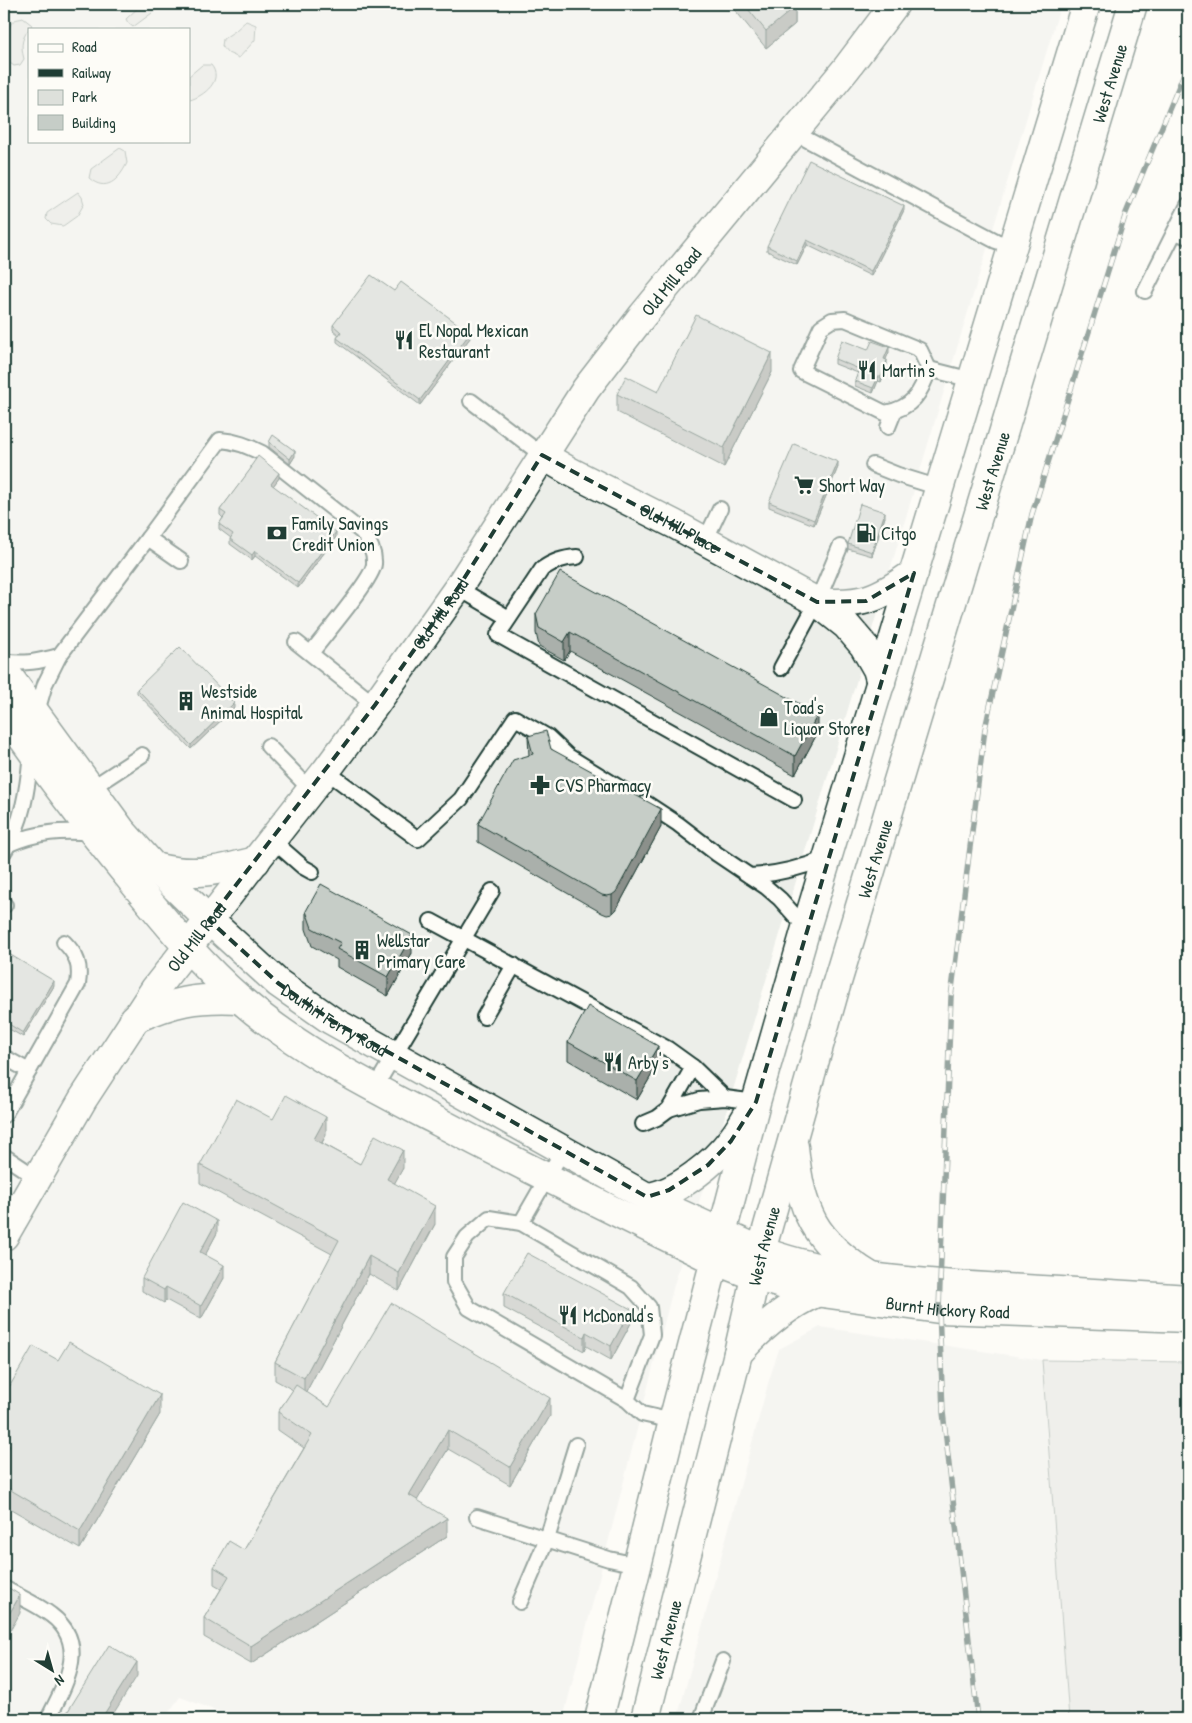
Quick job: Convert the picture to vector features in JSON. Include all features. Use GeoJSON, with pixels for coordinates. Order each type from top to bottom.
{"type":"FeatureCollection","features":[{"type":"Feature","properties":{"kind":"main road","name":"Old Mill Road"},"geometry":{"type":"LineString","coordinates":[[4,1236],[83,1098],[134,1019],[155,989],[264,851],[375,705],[458,588],[586,389],[643,315],[846,69],[895,4]]}},
{"type":"Feature","properties":{"kind":"main road"},"geometry":{"type":"LineString","coordinates":[[599,1719],[673,1421],[756,1102],[806,928],[1086,4]]}},
{"type":"Feature","properties":{"kind":"main road","name":"West Avenue"},"geometry":{"type":"LineString","coordinates":[[645,1719],[738,1354],[758,1264],[793,1136],[835,989],[1134,4]]}},
{"type":"Feature","properties":{"kind":"main road","name":"Old Mill Place"},"geometry":{"type":"LineString","coordinates":[[542,455],[570,472],[705,541],[817,602],[846,625],[860,641],[871,656],[881,684]]}},
{"type":"Feature","properties":{"kind":"main road","name":"Old Mill Place"},"geometry":{"type":"LineString","coordinates":[[817,602],[835,604],[866,601],[882,595],[914,573]]}},
{"type":"Feature","properties":{"kind":"main road","name":"Douthit Ferry Road"},"geometry":{"type":"LineString","coordinates":[[4,670],[121,830],[208,920],[263,970],[303,1002],[394,1056],[647,1197],[722,1233],[758,1264]]}},
{"type":"Feature","properties":{"kind":"main road","name":"Douthit Ferry Road"},"geometry":{"type":"LineString","coordinates":[[4,711],[31,752],[94,834],[188,947],[240,999],[299,1043],[374,1088],[546,1178],[714,1260]]}},
{"type":"Feature","properties":{"kind":"main road"},"geometry":{"type":"LineString","coordinates":[[154,866],[181,872],[210,872],[264,851]]}},
{"type":"Feature","properties":{"kind":"main road"},"geometry":{"type":"LineString","coordinates":[[134,1019],[164,1006],[198,998],[240,999]]}},
{"type":"Feature","properties":{"kind":"main road"},"geometry":{"type":"LineString","coordinates":[[647,1197],[669,1190],[708,1165],[732,1141],[756,1102]]}},
{"type":"Feature","properties":{"kind":"main road"},"geometry":{"type":"LineString","coordinates":[[793,1136],[801,1192],[813,1225],[841,1256],[870,1276]]}},
{"type":"Feature","properties":{"kind":"main road","name":"Burnt Hickory Road"},"geometry":{"type":"LineString","coordinates":[[714,1260],[758,1264],[806,1265],[870,1276],[941,1284],[1188,1299]]}},
{"type":"Feature","properties":{"kind":"main road","name":"Burnt Hickory Road"},"geometry":{"type":"LineString","coordinates":[[758,1264],[800,1290],[939,1309],[1188,1318]]}},
{"type":"Feature","properties":{"kind":"main road"},"geometry":{"type":"LineString","coordinates":[[738,1354],[750,1340],[784,1311],[816,1293]]}},
{"type":"Feature","properties":{"kind":"lane"},"geometry":{"type":"LineString","coordinates":[[794,130],[806,139],[977,231],[1013,247]]}},
{"type":"Feature","properties":{"kind":"lane"},"geometry":{"type":"LineString","coordinates":[[1145,291],[1188,205]]}},
{"type":"Feature","properties":{"kind":"lane"},"geometry":{"type":"LineString","coordinates":[[1175,232],[1188,237]]}},
{"type":"Feature","properties":{"kind":"lane"},"geometry":{"type":"LineString","coordinates":[[845,319],[920,350],[929,369],[922,389],[911,402],[890,412],[801,371],[821,327],[832,320],[845,319]]}},
{"type":"Feature","properties":{"kind":"lane"},"geometry":{"type":"LineString","coordinates":[[929,369],[972,380]]}},
{"type":"Feature","properties":{"kind":"lane"},"geometry":{"type":"LineString","coordinates":[[471,401],[542,455]]}},
{"type":"Feature","properties":{"kind":"lane"},"geometry":{"type":"LineString","coordinates":[[888,427],[890,412]]}},
{"type":"Feature","properties":{"kind":"lane"},"geometry":{"type":"LineString","coordinates":[[36,716],[45,684],[59,656],[220,440],[232,440],[262,452],[362,532],[367,539],[374,556],[374,566],[366,581],[311,653]]}},
{"type":"Feature","properties":{"kind":"lane"},"geometry":{"type":"LineString","coordinates":[[873,465],[940,488]]}},
{"type":"Feature","properties":{"kind":"lane"},"geometry":{"type":"LineString","coordinates":[[705,541],[720,509]]}},
{"type":"Feature","properties":{"kind":"lane"},"geometry":{"type":"LineString","coordinates":[[148,538],[181,561]]}},
{"type":"Feature","properties":{"kind":"lane"},"geometry":{"type":"LineString","coordinates":[[781,668],[817,602],[840,547]]}},
{"type":"Feature","properties":{"kind":"lane"},"geometry":{"type":"LineString","coordinates":[[577,557],[564,558],[542,569],[498,635],[794,800]]}},
{"type":"Feature","properties":{"kind":"lane"},"geometry":{"type":"LineString","coordinates":[[458,588],[508,618]]}},
{"type":"Feature","properties":{"kind":"lane"},"geometry":{"type":"LineString","coordinates":[[296,642],[375,705]]}},
{"type":"Feature","properties":{"kind":"lane"},"geometry":{"type":"LineString","coordinates":[[4,661],[24,662],[59,656]]}},
{"type":"Feature","properties":{"kind":"lane"},"geometry":{"type":"LineString","coordinates":[[268,746],[318,781],[418,839],[461,798],[515,718],[548,737],[568,756],[678,824],[780,899],[806,928]]}},
{"type":"Feature","properties":{"kind":"lane"},"geometry":{"type":"LineString","coordinates":[[7,848],[20,818],[24,802],[31,752]]}},
{"type":"Feature","properties":{"kind":"lane"},"geometry":{"type":"LineString","coordinates":[[90,789],[142,755]]}},
{"type":"Feature","properties":{"kind":"lane"},"geometry":{"type":"LineString","coordinates":[[7,848],[37,834],[72,831],[94,834]]}},
{"type":"Feature","properties":{"kind":"lane"},"geometry":{"type":"LineString","coordinates":[[264,851],[312,872]]}},
{"type":"Feature","properties":{"kind":"lane"},"geometry":{"type":"LineString","coordinates":[[750,876],[788,871],[828,857]]}},
{"type":"Feature","properties":{"kind":"lane"},"geometry":{"type":"LineString","coordinates":[[374,1088],[492,891]]}},
{"type":"Feature","properties":{"kind":"lane"},"geometry":{"type":"LineString","coordinates":[[431,921],[668,1049],[693,1067],[725,1098]]}},
{"type":"Feature","properties":{"kind":"lane"},"geometry":{"type":"LineString","coordinates":[[4,1115],[78,984],[80,972],[78,960],[73,951],[64,942]]}},
{"type":"Feature","properties":{"kind":"lane"},"geometry":{"type":"LineString","coordinates":[[484,1017],[514,965]]}},
{"type":"Feature","properties":{"kind":"lane"},"geometry":{"type":"LineString","coordinates":[[4,1057],[29,1071]]}},
{"type":"Feature","properties":{"kind":"lane"},"geometry":{"type":"LineString","coordinates":[[669,1109],[693,1067]]}},
{"type":"Feature","properties":{"kind":"lane"},"geometry":{"type":"LineString","coordinates":[[643,1124],[657,1118],[669,1109],[699,1100],[725,1098],[756,1102]]}},
{"type":"Feature","properties":{"kind":"lane"},"geometry":{"type":"LineString","coordinates":[[521,1222],[563,1150]]}},
{"type":"Feature","properties":{"kind":"lane"},"geometry":{"type":"LineString","coordinates":[[4,1156],[37,1178]]}},
{"type":"Feature","properties":{"kind":"lane"},"geometry":{"type":"LineString","coordinates":[[627,1400],[652,1335],[649,1307],[631,1287],[521,1222],[489,1218],[467,1237],[454,1257],[454,1282],[469,1308],[627,1400],[642,1414],[673,1421]]}},
{"type":"Feature","properties":{"kind":"lane"},"geometry":{"type":"LineString","coordinates":[[520,1602],[548,1540],[576,1445]]}},
{"type":"Feature","properties":{"kind":"lane"},"geometry":{"type":"LineString","coordinates":[[477,1517],[609,1559],[637,1565]]}},
{"type":"Feature","properties":{"kind":"lane"},"geometry":{"type":"LineString","coordinates":[[4,1588],[51,1614],[64,1627],[72,1640],[71,1665],[62,1690],[48,1719]]}},
{"type":"Feature","properties":{"kind":"lane"},"geometry":{"type":"LineString","coordinates":[[701,1719],[723,1661]]}},
{"type":"Feature","properties":{"kind":"highlighted area"},"geometry":{"type":"Polygon","coordinates":[[[542,455],[817,602],[866,601],[914,573],[756,1102],[731,1141],[708,1165],[669,1190],[647,1197],[331,1020],[278,983],[209,920],[375,705],[458,588],[542,455]]]}},
{"type":"Feature","properties":{"kind":"shaded area"},"geometry":{"type":"Polygon","coordinates":[[[4,4],[1061,4],[674,1285],[563,1719],[238,1719],[180,1697],[164,1719],[4,1719],[4,4]]]}},
{"type":"Feature","properties":{"kind":"shaded area"},"geometry":{"type":"Polygon","coordinates":[[[820,1327],[1042,1360],[1069,1719],[677,1719],[779,1349],[820,1327]]]}},
{"type":"Feature","properties":{"kind":"green space"},"geometry":{"type":"Polygon","coordinates":[[[142,4],[162,4],[133,27],[126,19],[142,4]]]}},
{"type":"Feature","properties":{"kind":"green space"},"geometry":{"type":"Polygon","coordinates":[[[23,18],[32,25],[28,28],[23,41],[24,59],[20,65],[14,66],[4,59],[4,50],[10,26],[16,20],[23,18]]]}},
{"type":"Feature","properties":{"kind":"green space"},"geometry":{"type":"Polygon","coordinates":[[[246,21],[256,25],[255,40],[239,58],[228,53],[222,46],[223,39],[246,21]]]}},
{"type":"Feature","properties":{"kind":"green space"},"geometry":{"type":"Polygon","coordinates":[[[202,65],[211,65],[215,76],[211,87],[201,95],[190,100],[190,75],[202,65]]]}},
{"type":"Feature","properties":{"kind":"green space"},"geometry":{"type":"Polygon","coordinates":[[[120,148],[125,151],[127,163],[116,179],[106,184],[101,184],[89,178],[91,169],[120,148]]]}},
{"type":"Feature","properties":{"kind":"green space"},"geometry":{"type":"Polygon","coordinates":[[[78,192],[84,204],[77,216],[63,226],[51,224],[46,219],[47,213],[78,192]]]}},
{"type":"Feature","properties":{"kind":"green space"},"geometry":{"type":"Polygon","coordinates":[[[1042,1360],[1188,1362],[1188,1719],[1069,1719],[1042,1360]]]}},
{"type":"Feature","properties":{"kind":"building"},"geometry":{"type":"Polygon","coordinates":[[[744,4],[793,4],[795,7],[766,31],[744,4]]]}},
{"type":"Feature","properties":{"kind":"building"},"geometry":{"type":"Polygon","coordinates":[[[809,160],[904,206],[871,271],[807,240],[797,261],[767,246],[809,160]]]}},
{"type":"Feature","properties":{"kind":"building","name":"El Nopal Mexican Restaurant"},"geometry":{"type":"Polygon","coordinates":[[[371,275],[394,291],[401,282],[470,333],[420,400],[337,338],[341,332],[333,325],[371,275]]]}},
{"type":"Feature","properties":{"kind":"building"},"geometry":{"type":"Polygon","coordinates":[[[696,315],[772,353],[724,448],[617,394],[626,376],[658,392],[696,315]]]}},
{"type":"Feature","properties":{"kind":"building","name":"Martin's"},"geometry":{"type":"Polygon","coordinates":[[[842,340],[868,350],[872,341],[889,347],[884,359],[887,360],[881,377],[878,377],[873,388],[855,381],[859,369],[835,359],[842,340]]]}},
{"type":"Feature","properties":{"kind":"building"},"geometry":{"type":"Polygon","coordinates":[[[273,435],[295,451],[290,459],[269,442],[273,435]]]}},
{"type":"Feature","properties":{"kind":"building","name":"Short Way"},"geometry":{"type":"Polygon","coordinates":[[[794,444],[838,462],[814,520],[769,502],[794,444]]]}},
{"type":"Feature","properties":{"kind":"building","name":"Family Savings Credit Union"},"geometry":{"type":"Polygon","coordinates":[[[258,456],[279,473],[271,484],[336,532],[298,583],[255,551],[252,555],[230,539],[233,534],[219,524],[226,514],[220,510],[258,456]]]}},
{"type":"Feature","properties":{"kind":"building","name":"Citgo"},"geometry":{"type":"Polygon","coordinates":[[[860,504],[885,512],[872,552],[848,544],[860,504]]]}},
{"type":"Feature","properties":{"kind":"building"},"geometry":{"type":"Polygon","coordinates":[[[560,572],[818,714],[795,756],[570,632],[564,642],[539,628],[536,614],[560,572]]]}},
{"type":"Feature","properties":{"kind":"building","name":"Westside Animal Hospital"},"geometry":{"type":"Polygon","coordinates":[[[180,647],[234,703],[191,745],[137,689],[180,647]]]}},
{"type":"Feature","properties":{"kind":"building"},"geometry":{"type":"Polygon","coordinates":[[[546,731],[551,749],[661,809],[616,892],[612,895],[602,895],[478,824],[513,760],[533,754],[528,736],[546,731]]]}},
{"type":"Feature","properties":{"kind":"building","name":"Wellstar Primary Care"},"geometry":{"type":"Polygon","coordinates":[[[321,884],[412,935],[388,977],[337,949],[341,943],[312,928],[306,911],[321,884]]]}},
{"type":"Feature","properties":{"kind":"building"},"geometry":{"type":"Polygon","coordinates":[[[4,951],[54,981],[23,1033],[4,1021],[4,951]]]}},
{"type":"Feature","properties":{"kind":"building"},"geometry":{"type":"Polygon","coordinates":[[[588,1006],[658,1046],[637,1081],[568,1042],[588,1006]]]}},
{"type":"Feature","properties":{"kind":"building"},"geometry":{"type":"Polygon","coordinates":[[[286,1095],[326,1117],[314,1139],[360,1164],[375,1135],[403,1150],[387,1179],[435,1206],[399,1273],[369,1256],[304,1378],[275,1362],[339,1240],[200,1165],[236,1099],[273,1119],[286,1095]]]}},
{"type":"Feature","properties":{"kind":"building"},"geometry":{"type":"Polygon","coordinates":[[[183,1202],[217,1221],[200,1252],[224,1265],[201,1306],[166,1287],[164,1290],[142,1278],[183,1202]]]}},
{"type":"Feature","properties":{"kind":"building","name":"McDonald's"},"geometry":{"type":"Polygon","coordinates":[[[527,1253],[631,1309],[611,1346],[586,1332],[584,1337],[504,1293],[527,1253]]]}},
{"type":"Feature","properties":{"kind":"building"},"geometry":{"type":"Polygon","coordinates":[[[391,1303],[550,1398],[510,1467],[448,1430],[409,1495],[447,1518],[251,1646],[204,1618],[229,1576],[214,1567],[229,1541],[244,1550],[312,1435],[278,1412],[296,1385],[329,1407],[391,1303]]]}},
{"type":"Feature","properties":{"kind":"building"},"geometry":{"type":"Polygon","coordinates":[[[69,1342],[160,1395],[80,1531],[4,1486],[4,1457],[10,1446],[4,1442],[4,1396],[33,1346],[58,1360],[69,1342]]]}},
{"type":"Feature","properties":{"kind":"building"},"geometry":{"type":"Polygon","coordinates":[[[4,1585],[20,1595],[4,1623],[4,1585]]]}},
{"type":"Feature","properties":{"kind":"building"},"geometry":{"type":"Polygon","coordinates":[[[109,1645],[137,1662],[101,1719],[63,1719],[109,1645]]]}},
{"type":"Feature","properties":{"kind":"railway"},"geometry":{"type":"LineString","coordinates":[[978,1719],[943,1412],[939,1309],[951,997],[985,729],[1032,514],[1126,213],[1188,64]]}},
{"type":"Feature","properties":{"kind":"place","name":"El Nopal Mexican Restaurant"},"geometry":{"type":"Point","coordinates":[404,340]}},
{"type":"Feature","properties":{"kind":"place","name":"Martin's"},"geometry":{"type":"Point","coordinates":[867,370]}},
{"type":"Feature","properties":{"kind":"place","name":"Short Way"},"geometry":{"type":"Point","coordinates":[804,485]}},
{"type":"Feature","properties":{"kind":"place","name":"Family Savings Credit Union"},"geometry":{"type":"Point","coordinates":[277,533]}},
{"type":"Feature","properties":{"kind":"place","name":"Citgo"},"geometry":{"type":"Point","coordinates":[866,533]}},
{"type":"Feature","properties":{"kind":"place","name":"Westside Animal Hospital"},"geometry":{"type":"Point","coordinates":[186,701]}},
{"type":"Feature","properties":{"kind":"place","name":"Toad's Liquor Store"},"geometry":{"type":"Point","coordinates":[769,717]}},
{"type":"Feature","properties":{"kind":"place","name":"CVS Pharmacy"},"geometry":{"type":"Point","coordinates":[540,785]}},
{"type":"Feature","properties":{"kind":"place","name":"Wellstar Primary Care"},"geometry":{"type":"Point","coordinates":[362,950]}},
{"type":"Feature","properties":{"kind":"place","name":"Arby's"},"geometry":{"type":"Point","coordinates":[613,1062]}},
{"type":"Feature","properties":{"kind":"place","name":"McDonald's"},"geometry":{"type":"Point","coordinates":[568,1315]}}]}
